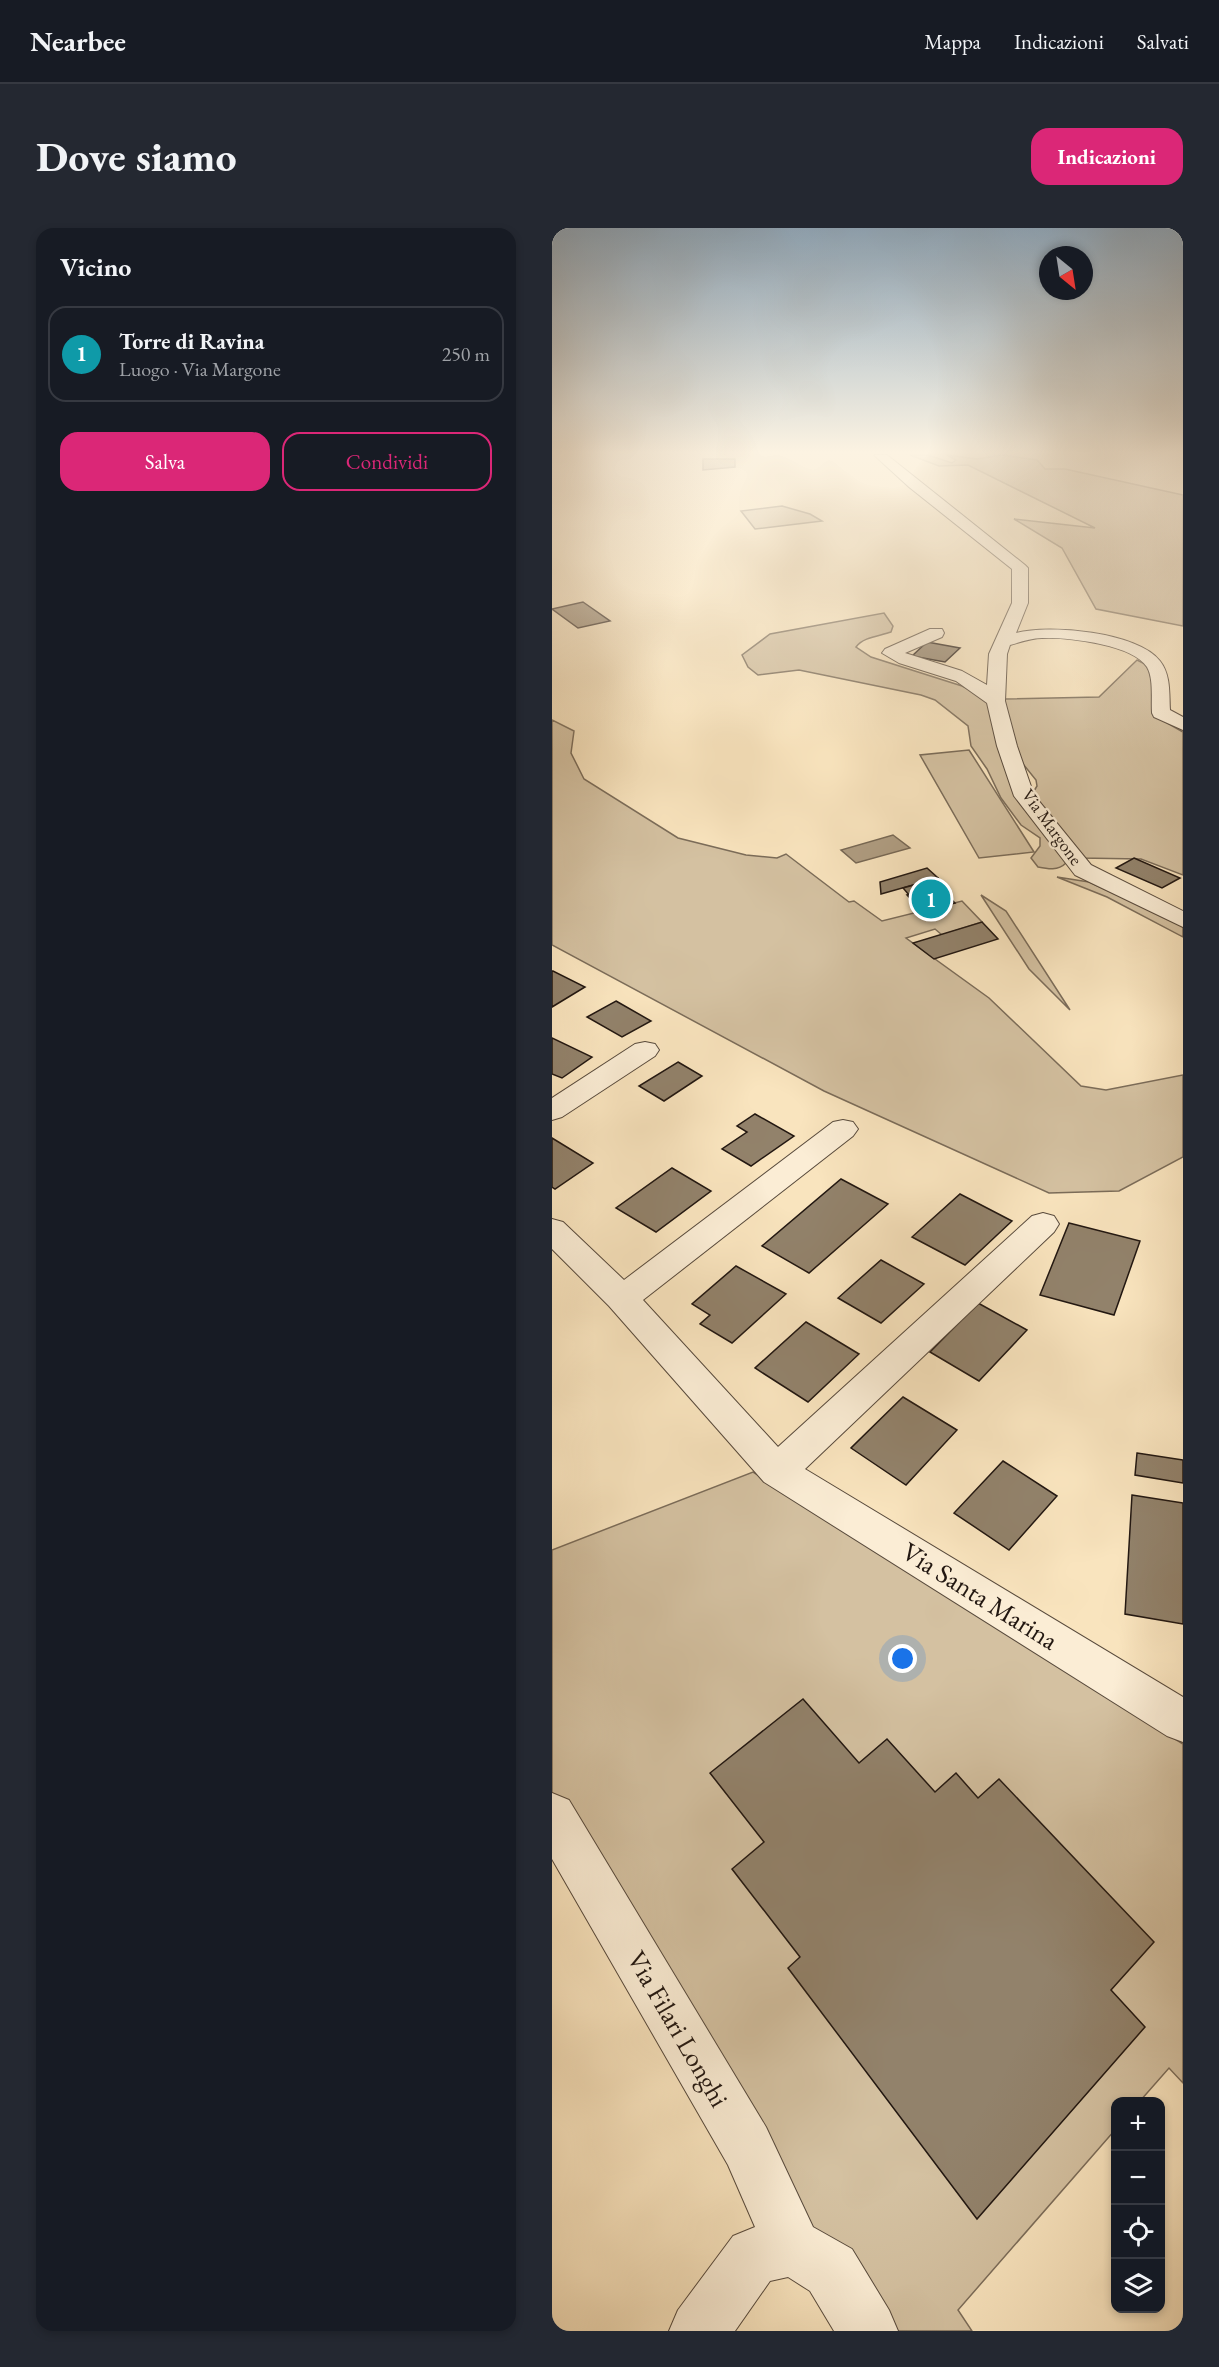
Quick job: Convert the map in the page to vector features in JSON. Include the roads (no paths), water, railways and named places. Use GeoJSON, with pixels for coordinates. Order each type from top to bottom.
{"type":"FeatureCollection","features":[{"type":"Feature","properties":{"kind":"street","name":"Via Margone"},"geometry":{"type":"LineString","coordinates":[[1004,553],[1020,568],[1020,603],[998,654],[996,701],[1007,746],[1024,796],[1071,858],[1088,874],[1183,920]]}},
{"type":"Feature","properties":{"kind":"street"},"geometry":{"type":"LineString","coordinates":[[936,633],[891,653],[902,660],[949,672],[973,683],[996,701]]}},
{"type":"Feature","properties":{"kind":"street"},"geometry":{"type":"LineString","coordinates":[[1003,642],[1030,634],[1057,633],[1092,638],[1122,646],[1152,662],[1158,672],[1161,712],[1183,724]]}},
{"type":"Feature","properties":{"kind":"street"},"geometry":{"type":"LineString","coordinates":[[552,1111],[645,1050]]}},
{"type":"Feature","properties":{"kind":"street"},"geometry":{"type":"LineString","coordinates":[[621,1297],[637,1288],[843,1129]]}},
{"type":"Feature","properties":{"kind":"street"},"geometry":{"type":"LineString","coordinates":[[777,1471],[1043,1224]]}},
{"type":"Feature","properties":{"kind":"street","name":"Via Santa Marina"},"geometry":{"type":"LineString","coordinates":[[552,1230],[621,1297],[777,1471],[1183,1721]]}},
{"type":"Feature","properties":{"kind":"street","name":"Via Filari Longhi"},"geometry":{"type":"LineString","coordinates":[[553,1816],[747,2146],[793,2247]]}},
{"type":"Feature","properties":{"kind":"street"},"geometry":{"type":"LineString","coordinates":[[699,2331],[753,2256],[793,2247],[831,2270],[868,2331]]}},
{"type":"Feature","properties":{"kind":"place","name":"Torre di Ravina"},"geometry":{"type":"Point","coordinates":[931,899]}}]}
